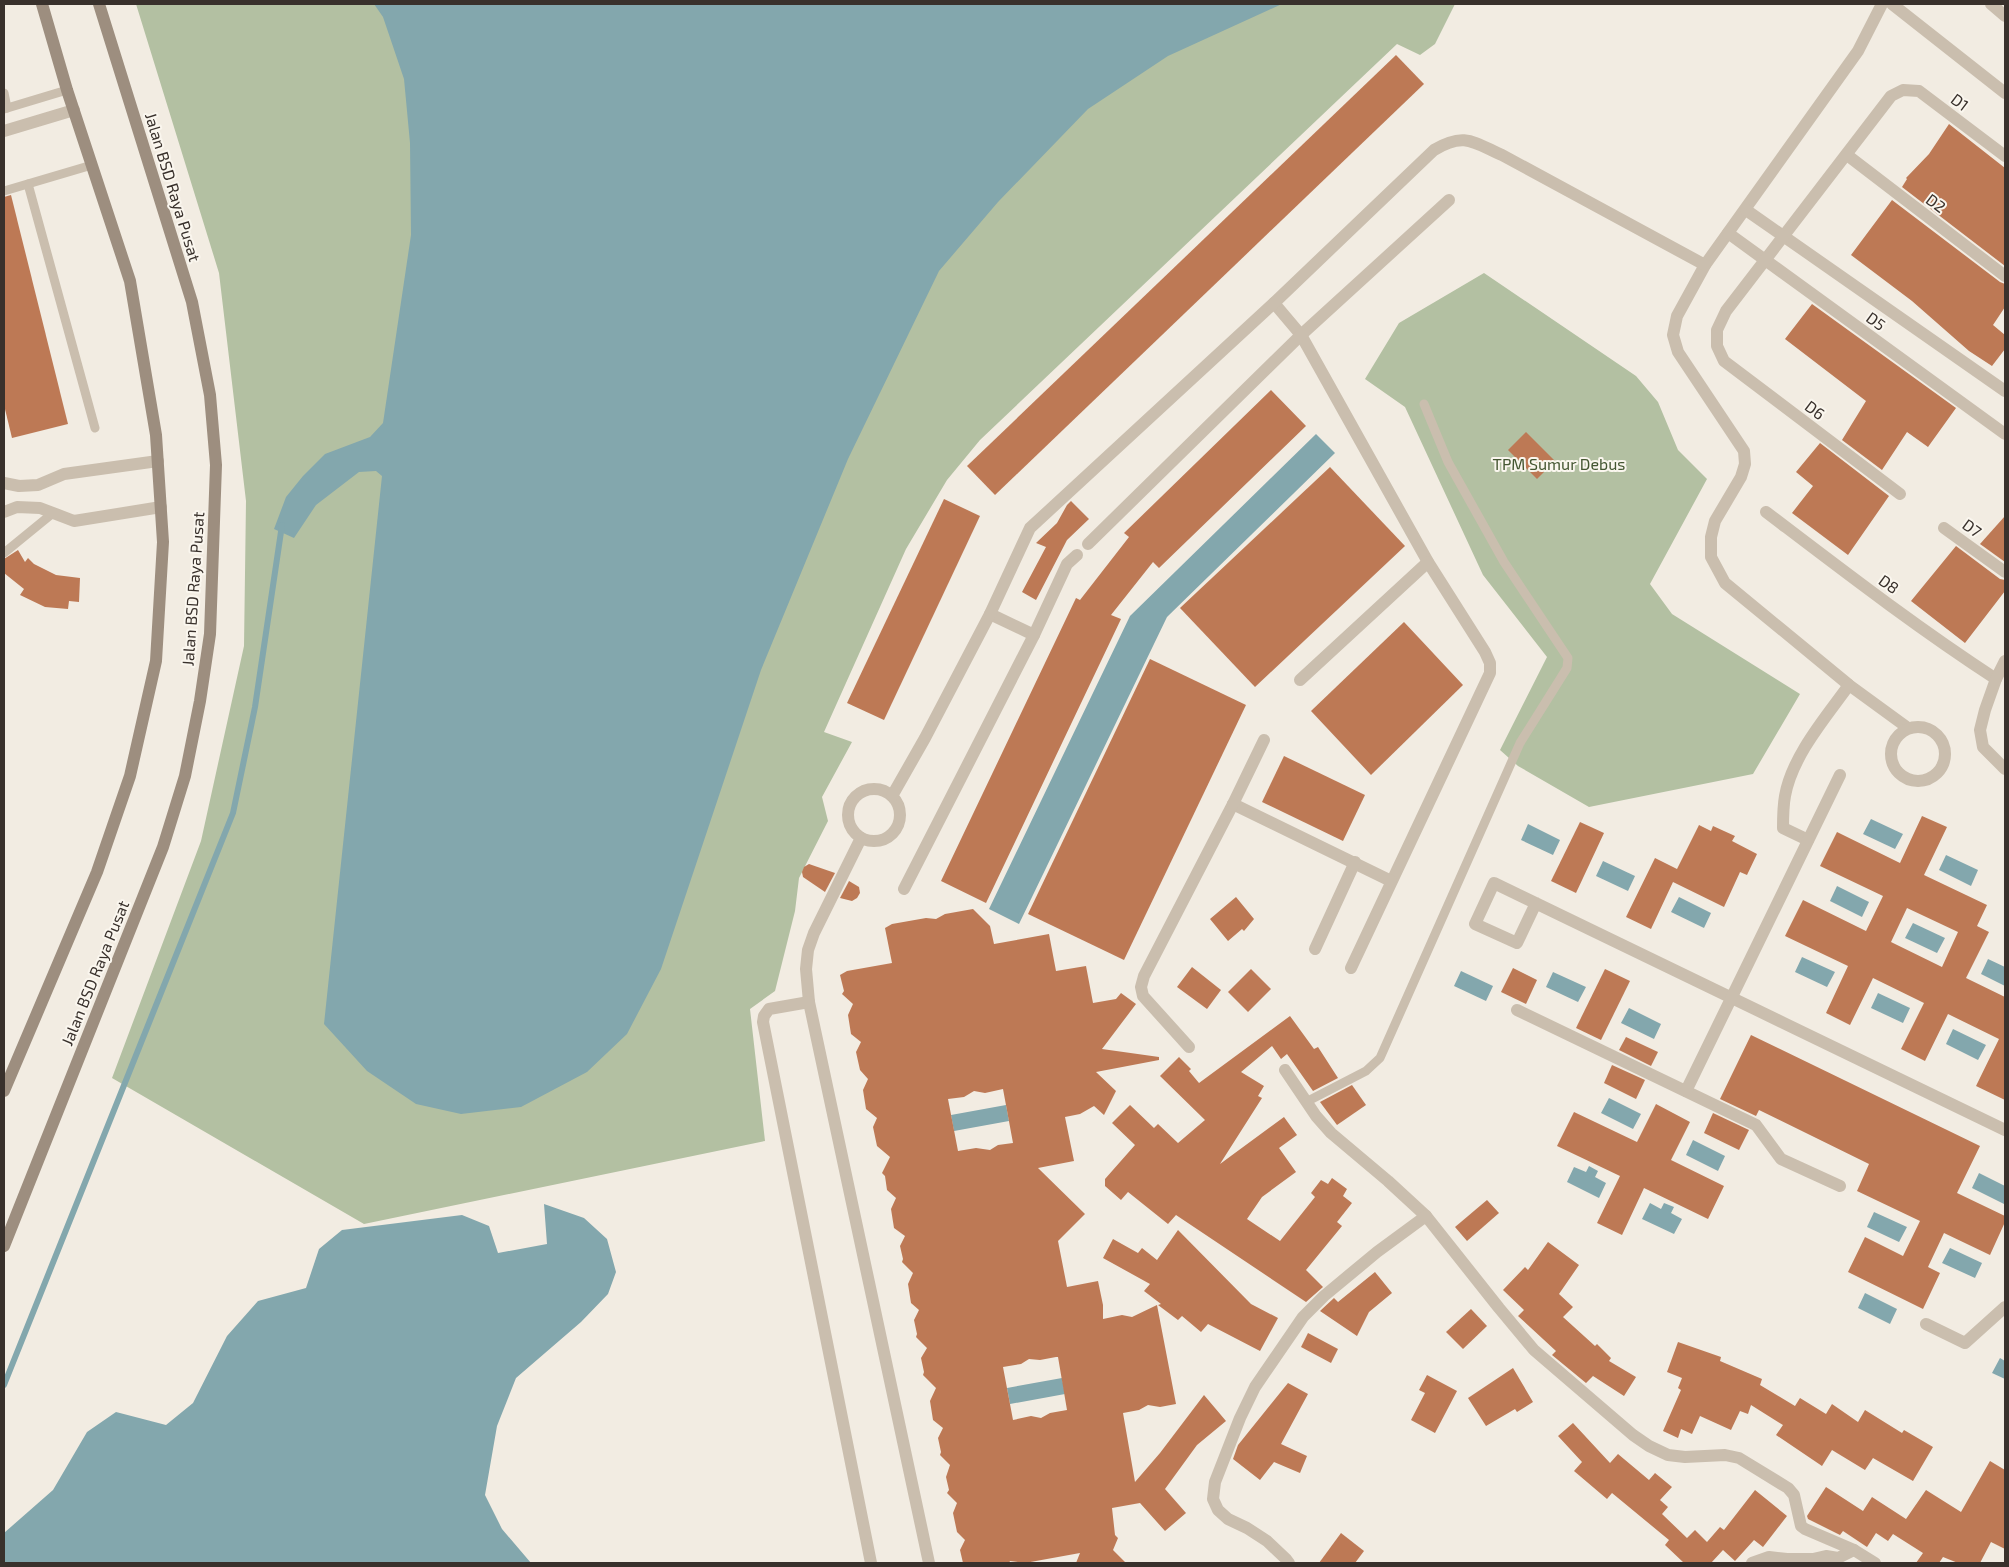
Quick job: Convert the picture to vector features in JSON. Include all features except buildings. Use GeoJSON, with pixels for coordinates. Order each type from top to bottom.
{"type":"FeatureCollection","features":[{"type":"Feature","properties":{"kind":"main road","name":"Jalan BSD Raya Pusat"},"geometry":{"type":"LineString","coordinates":[[4,1091],[97,872],[130,776],[156,661],[163,542],[156,434],[130,281],[67,90],[42,4]]}},
{"type":"Feature","properties":{"kind":"main road","name":"Jalan BSD Raya Pusat"},"geometry":{"type":"LineString","coordinates":[[4,1246],[163,846],[185,776],[200,701],[210,634],[216,465],[210,395],[192,302],[99,4]]}},
{"type":"Feature","properties":{"kind":"street"},"geometry":{"type":"LineString","coordinates":[[1882,4],[1858,51],[1705,265],[1676,316],[1673,335],[1678,352],[1744,450],[1745,464],[1741,477],[1715,521],[1710,537],[1711,557],[1725,583],[1849,685],[1908,728],[1927,728],[1940,737],[1946,751],[1942,769],[1928,780],[1910,781],[1895,770],[1890,753],[1896,736],[1908,728]]}},
{"type":"Feature","properties":{"kind":"street"},"geometry":{"type":"LineString","coordinates":[[1892,4],[2005,93]]}},
{"type":"Feature","properties":{"kind":"street"},"geometry":{"type":"LineString","coordinates":[[1991,4],[2005,16]]}},
{"type":"Feature","properties":{"kind":"street","name":"D1"},"geometry":{"type":"LineString","coordinates":[[1847,155],[1891,96],[1903,90],[1919,91],[2005,156]]}},
{"type":"Feature","properties":{"kind":"street"},"geometry":{"type":"LineString","coordinates":[[4,132],[74,110]]}},
{"type":"Feature","properties":{"kind":"street"},"geometry":{"type":"LineString","coordinates":[[892,796],[925,738],[990,614],[1030,528],[1274,303],[1434,150],[1449,141],[1468,140],[1502,155],[1705,265]]}},
{"type":"Feature","properties":{"kind":"street"},"geometry":{"type":"LineString","coordinates":[[1764,260],[1847,155]]}},
{"type":"Feature","properties":{"kind":"street","name":"D2"},"geometry":{"type":"LineString","coordinates":[[1847,155],[2005,276]]}},
{"type":"Feature","properties":{"kind":"street"},"geometry":{"type":"LineString","coordinates":[[1088,544],[1301,335],[1449,200]]}},
{"type":"Feature","properties":{"kind":"street","name":"D5"},"geometry":{"type":"LineString","coordinates":[[1746,210],[2005,391]]}},
{"type":"Feature","properties":{"kind":"street","name":"D5"},"geometry":{"type":"LineString","coordinates":[[1728,233],[2005,434]]}},
{"type":"Feature","properties":{"kind":"street","name":"D6"},"geometry":{"type":"LineString","coordinates":[[1764,260],[1726,311],[1717,330],[1717,346],[1724,361],[1900,494]]}},
{"type":"Feature","properties":{"kind":"street"},"geometry":{"type":"LineString","coordinates":[[1274,303],[1301,335],[1428,562],[1490,663],[1490,672],[1351,968]]}},
{"type":"Feature","properties":{"kind":"street"},"geometry":{"type":"LineString","coordinates":[[4,483],[19,486],[38,485],[64,474],[158,461]]}},
{"type":"Feature","properties":{"kind":"street"},"geometry":{"type":"LineString","coordinates":[[38,485],[40,508]]}},
{"type":"Feature","properties":{"kind":"street"},"geometry":{"type":"LineString","coordinates":[[4,512],[16,507],[40,508],[74,521],[161,507]]}},
{"type":"Feature","properties":{"kind":"street","name":"D8"},"geometry":{"type":"LineString","coordinates":[[1766,512],[1887,603],[1963,658],[1996,679]]}},
{"type":"Feature","properties":{"kind":"street","name":"D7"},"geometry":{"type":"LineString","coordinates":[[1944,528],[2005,572]]}},
{"type":"Feature","properties":{"kind":"street"},"geometry":{"type":"LineString","coordinates":[[904,889],[1034,636],[1068,564],[1077,555]]}},
{"type":"Feature","properties":{"kind":"street"},"geometry":{"type":"LineString","coordinates":[[1300,680],[1428,562]]}},
{"type":"Feature","properties":{"kind":"street"},"geometry":{"type":"LineString","coordinates":[[990,614],[1034,636]]}},
{"type":"Feature","properties":{"kind":"street"},"geometry":{"type":"LineString","coordinates":[[2005,661],[1996,679],[1980,730],[1983,747],[2005,769]]}},
{"type":"Feature","properties":{"kind":"street"},"geometry":{"type":"LineString","coordinates":[[1808,840],[1782,828],[1785,795],[1795,769],[1812,737],[1849,685]]}},
{"type":"Feature","properties":{"kind":"street"},"geometry":{"type":"LineString","coordinates":[[1189,1047],[1143,996],[1141,987],[1144,976],[1264,740]]}},
{"type":"Feature","properties":{"kind":"street"},"geometry":{"type":"LineString","coordinates":[[1686,1091],[1840,775]]}},
{"type":"Feature","properties":{"kind":"street"},"geometry":{"type":"LineString","coordinates":[[876,789],[892,796],[899,806],[900,819],[896,831],[886,839],[873,842],[861,838],[849,825],[849,808],[859,793],[876,789]]}},
{"type":"Feature","properties":{"kind":"street"},"geometry":{"type":"LineString","coordinates":[[1233,804],[1391,881]]}},
{"type":"Feature","properties":{"kind":"street"},"geometry":{"type":"LineString","coordinates":[[861,838],[814,933],[808,950],[806,969],[809,1002],[929,1563]]}},
{"type":"Feature","properties":{"kind":"street"},"geometry":{"type":"LineString","coordinates":[[1315,949],[1355,862]]}},
{"type":"Feature","properties":{"kind":"street"},"geometry":{"type":"LineString","coordinates":[[1536,903],[1516,943],[1475,924],[1494,883],[1536,903],[1731,998],[2005,1130]]}},
{"type":"Feature","properties":{"kind":"street"},"geometry":{"type":"LineString","coordinates":[[809,1002],[769,1008],[763,1022],[872,1563]]}},
{"type":"Feature","properties":{"kind":"street"},"geometry":{"type":"LineString","coordinates":[[1517,1010],[1756,1126],[1780,1159],[1840,1186]]}},
{"type":"Feature","properties":{"kind":"street"},"geometry":{"type":"LineString","coordinates":[[1285,1070],[1306,1102],[1331,1133],[1426,1216],[1534,1350],[1633,1435],[1649,1446],[1668,1455],[1685,1457],[1725,1455],[1739,1458],[1788,1488],[1794,1495],[1802,1526],[1805,1529],[1854,1550],[1875,1563]]}},
{"type":"Feature","properties":{"kind":"street"},"geometry":{"type":"LineString","coordinates":[[1289,1563],[1268,1541],[1228,1519],[1218,1510],[1213,1499],[1215,1482],[1240,1418],[1255,1387],[1303,1317],[1324,1296],[1377,1252],[1426,1216]]}},
{"type":"Feature","properties":{"kind":"street"},"geometry":{"type":"LineString","coordinates":[[1926,1324],[1965,1343],[2005,1307]]}},
{"type":"Feature","properties":{"kind":"street"},"geometry":{"type":"LineString","coordinates":[[1752,1563],[1769,1557],[1813,1559],[1826,1556],[1838,1558],[1854,1550]]}},
{"type":"Feature","properties":{"kind":"lane"},"geometry":{"type":"LineString","coordinates":[[4,93],[6,108],[67,90]]}},
{"type":"Feature","properties":{"kind":"lane"},"geometry":{"type":"LineString","coordinates":[[4,191],[92,165]]}},
{"type":"Feature","properties":{"kind":"lane"},"geometry":{"type":"LineString","coordinates":[[28,184],[95,428]]}},
{"type":"Feature","properties":{"kind":"lane"},"geometry":{"type":"LineString","coordinates":[[1306,1102],[1366,1070],[1380,1058],[1520,743],[1567,668],[1568,658],[1504,562],[1448,462],[1424,404]]}},
{"type":"Feature","properties":{"kind":"lane"},"geometry":{"type":"LineString","coordinates":[[4,553],[53,513]]}},
{"type":"Feature","properties":{"kind":"green space"},"geometry":{"type":"Polygon","coordinates":[[[136,4],[1455,4],[1435,44],[1420,55],[1397,44],[980,440],[947,480],[906,549],[824,732],[852,742],[822,797],[828,821],[799,878],[795,911],[775,991],[750,1009],[765,1141],[364,1224],[112,1078],[201,841],[244,646],[246,501],[219,273],[136,4]]]}},
{"type":"Feature","properties":{"kind":"green space","name":"TPM Sumur Debus"},"geometry":{"type":"Polygon","coordinates":[[[1484,273],[1636,376],[1658,402],[1678,450],[1707,479],[1650,584],[1672,614],[1800,694],[1753,774],[1589,807],[1518,766],[1500,750],[1547,657],[1483,575],[1405,407],[1365,379],[1399,323],[1484,273]]]}},
{"type":"Feature","properties":{"kind":"water"},"geometry":{"type":"Polygon","coordinates":[[[374,4],[1282,4],[1168,56],[1088,109],[998,202],[939,271],[848,459],[761,670],[661,969],[627,1034],[587,1072],[521,1107],[461,1114],[416,1104],[367,1071],[324,1024],[382,476],[376,471],[359,472],[316,505],[294,538],[274,529],[286,497],[303,476],[325,454],[370,437],[383,423],[411,235],[410,143],[404,79],[383,17],[374,4]]]}},
{"type":"Feature","properties":{"kind":"water"},"geometry":{"type":"Polygon","coordinates":[[[1316,434],[1335,453],[1167,617],[1019,924],[989,909],[1130,616],[1316,434]]]}},
{"type":"Feature","properties":{"kind":"water"},"geometry":{"type":"Polygon","coordinates":[[[1871,819],[1903,834],[1895,849],[1863,834],[1871,819]]]}},
{"type":"Feature","properties":{"kind":"water"},"geometry":{"type":"Polygon","coordinates":[[[1528,824],[1560,840],[1553,855],[1521,840],[1528,824]]]}},
{"type":"Feature","properties":{"kind":"water"},"geometry":{"type":"Polygon","coordinates":[[[1946,855],[1978,870],[1971,886],[1939,870],[1946,855]]]}},
{"type":"Feature","properties":{"kind":"water"},"geometry":{"type":"Polygon","coordinates":[[[1603,861],[1635,876],[1628,891],[1596,876],[1603,861]]]}},
{"type":"Feature","properties":{"kind":"water"},"geometry":{"type":"Polygon","coordinates":[[[1837,886],[1869,902],[1862,917],[1830,901],[1837,886]]]}},
{"type":"Feature","properties":{"kind":"water"},"geometry":{"type":"Polygon","coordinates":[[[1679,897],[1711,913],[1704,928],[1671,912],[1679,897]]]}},
{"type":"Feature","properties":{"kind":"water"},"geometry":{"type":"Polygon","coordinates":[[[1913,923],[1945,938],[1937,953],[1905,938],[1913,923]]]}},
{"type":"Feature","properties":{"kind":"water"},"geometry":{"type":"Polygon","coordinates":[[[1802,957],[1835,972],[1827,987],[1795,972],[1802,957]]]}},
{"type":"Feature","properties":{"kind":"water"},"geometry":{"type":"Polygon","coordinates":[[[1988,959],[2005,967],[2005,986],[1981,974],[1988,959]]]}},
{"type":"Feature","properties":{"kind":"water"},"geometry":{"type":"Polygon","coordinates":[[[1461,971],[1493,986],[1486,1001],[1454,986],[1461,971]]]}},
{"type":"Feature","properties":{"kind":"water"},"geometry":{"type":"Polygon","coordinates":[[[1553,972],[1586,987],[1578,1002],[1546,987],[1553,972]]]}},
{"type":"Feature","properties":{"kind":"water"},"geometry":{"type":"Polygon","coordinates":[[[1878,993],[1910,1008],[1903,1023],[1871,1008],[1878,993]]]}},
{"type":"Feature","properties":{"kind":"water"},"geometry":{"type":"Polygon","coordinates":[[[1629,1008],[1661,1024],[1654,1039],[1621,1023],[1629,1008]]]}},
{"type":"Feature","properties":{"kind":"water"},"geometry":{"type":"Polygon","coordinates":[[[1953,1029],[1986,1045],[1978,1060],[1946,1044],[1953,1029]]]}},
{"type":"Feature","properties":{"kind":"water"},"geometry":{"type":"Polygon","coordinates":[[[1609,1098],[1641,1114],[1633,1129],[1601,1113],[1609,1098]]]}},
{"type":"Feature","properties":{"kind":"water"},"geometry":{"type":"Polygon","coordinates":[[[1006,1105],[1009,1121],[954,1131],[951,1115],[1006,1105]]]}},
{"type":"Feature","properties":{"kind":"water"},"geometry":{"type":"Polygon","coordinates":[[[1693,1140],[1725,1156],[1718,1171],[1686,1155],[1693,1140]]]}},
{"type":"Feature","properties":{"kind":"water"},"geometry":{"type":"Polygon","coordinates":[[[1589,1166],[1598,1171],[1595,1177],[1606,1183],[1599,1198],[1567,1182],[1574,1167],[1586,1172],[1589,1166]]]}},
{"type":"Feature","properties":{"kind":"water"},"geometry":{"type":"Polygon","coordinates":[[[1979,1173],[2005,1186],[2004,1204],[1972,1188],[1979,1173]]]}},
{"type":"Feature","properties":{"kind":"water"},"geometry":{"type":"Polygon","coordinates":[[[1650,1203],[1661,1209],[1664,1203],[1674,1207],[1671,1213],[1682,1219],[1674,1234],[1642,1219],[1650,1203]]]}},
{"type":"Feature","properties":{"kind":"water"},"geometry":{"type":"Polygon","coordinates":[[[544,1204],[584,1218],[607,1239],[616,1272],[608,1294],[581,1322],[516,1378],[497,1426],[485,1495],[502,1529],[531,1563],[4,1563],[4,1533],[53,1490],[87,1432],[116,1412],[166,1425],[193,1403],[227,1336],[258,1301],[306,1288],[319,1249],[342,1230],[462,1215],[489,1226],[498,1253],[547,1244],[544,1204]]]}},
{"type":"Feature","properties":{"kind":"water"},"geometry":{"type":"Polygon","coordinates":[[[1874,1212],[1907,1227],[1899,1242],[1867,1227],[1874,1212]]]}},
{"type":"Feature","properties":{"kind":"water"},"geometry":{"type":"Polygon","coordinates":[[[1950,1248],[1982,1263],[1975,1278],[1942,1263],[1950,1248]]]}},
{"type":"Feature","properties":{"kind":"water"},"geometry":{"type":"Polygon","coordinates":[[[1865,1293],[1897,1309],[1890,1324],[1858,1308],[1865,1293]]]}},
{"type":"Feature","properties":{"kind":"water"},"geometry":{"type":"Polygon","coordinates":[[[2000,1358],[2005,1361],[2005,1379],[1992,1373],[2000,1358]]]}},
{"type":"Feature","properties":{"kind":"water"},"geometry":{"type":"Polygon","coordinates":[[[1062,1378],[1065,1394],[1010,1404],[1007,1388],[1062,1378]]]}},
{"type":"Feature","properties":{"kind":"waterway"},"geometry":{"type":"LineString","coordinates":[[4,1385],[233,813],[255,707],[282,525]]}}]}
